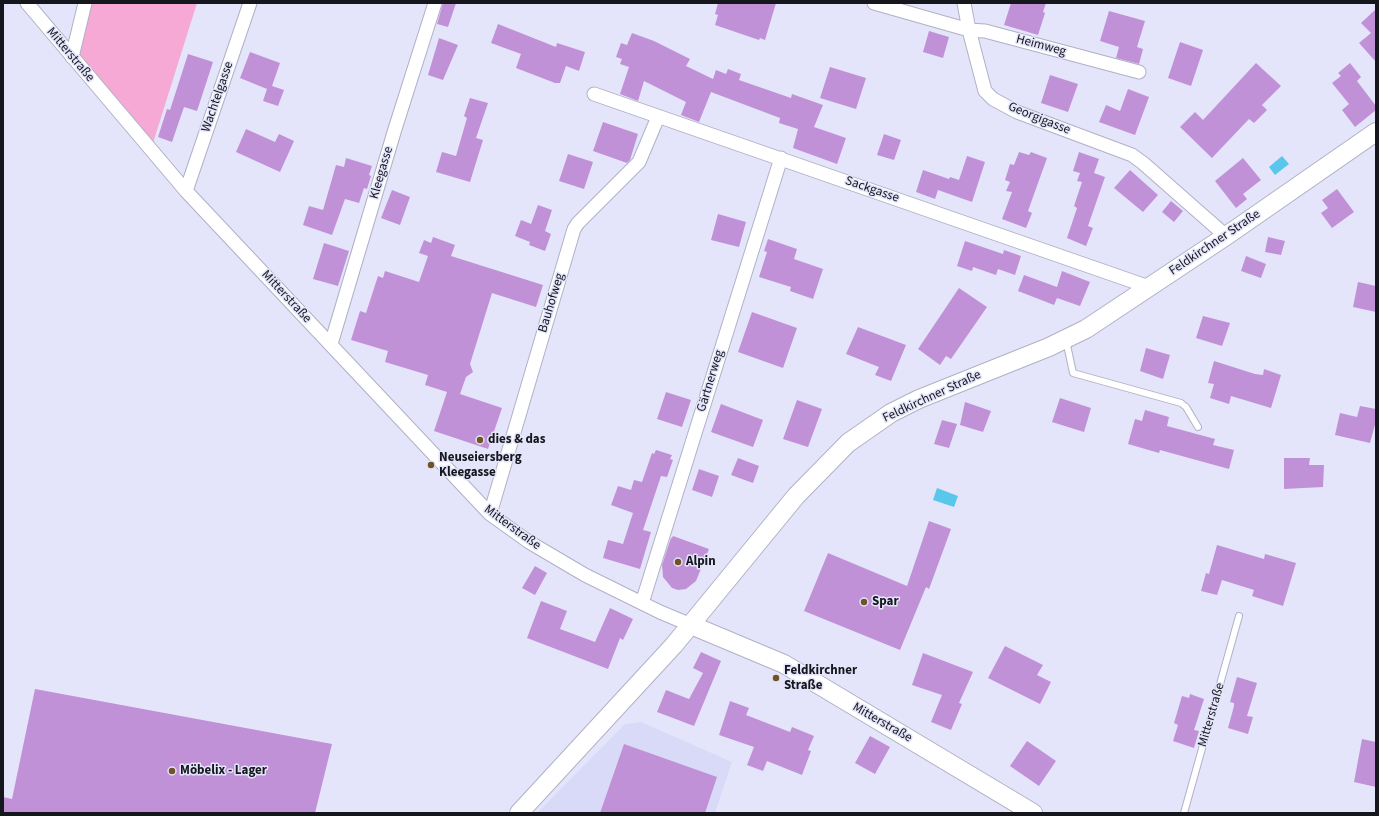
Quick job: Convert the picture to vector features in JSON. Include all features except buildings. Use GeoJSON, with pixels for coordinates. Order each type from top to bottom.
{"type":"FeatureCollection","features":[{"type":"Feature","properties":{"kind":"street"},"geometry":{"type":"LineString","coordinates":[[72,57],[85,3]]}},
{"type":"Feature","properties":{"kind":"street","name":"Wachtelgasse"},"geometry":{"type":"LineString","coordinates":[[186,191],[250,3]]}},
{"type":"Feature","properties":{"kind":"street","name":"Kleegasse"},"geometry":{"type":"LineString","coordinates":[[331,344],[395,129],[435,3]]}},
{"type":"Feature","properties":{"kind":"street"},"geometry":{"type":"LineString","coordinates":[[874,3],[969,30],[964,3]]}},
{"type":"Feature","properties":{"kind":"street","name":"Mitterstraße"},"geometry":{"type":"LineString","coordinates":[[32,5],[72,57],[186,191],[490,514],[529,542],[585,575],[691,625],[784,664],[1033,813]]}},
{"type":"Feature","properties":{"kind":"street","name":"Heimweg"},"geometry":{"type":"LineString","coordinates":[[969,30],[985,31],[1139,72]]}},
{"type":"Feature","properties":{"kind":"street","name":"Georgigasse"},"geometry":{"type":"LineString","coordinates":[[969,30],[985,90],[993,99],[1018,112],[1132,155],[1226,236]]}},
{"type":"Feature","properties":{"kind":"street","name":"Sackgasse"},"geometry":{"type":"LineString","coordinates":[[594,94],[1149,287]]}},
{"type":"Feature","properties":{"kind":"street","name":"Bauhofweg"},"geometry":{"type":"LineString","coordinates":[[490,514],[574,229],[578,223],[639,162],[658,117]]}},
{"type":"Feature","properties":{"kind":"street","name":"Feldkirchner Straße"},"geometry":{"type":"LineString","coordinates":[[519,813],[691,625],[796,496],[820,470],[858,435],[891,413],[919,399],[1066,339],[1086,329],[1226,236],[1376,132]]}},
{"type":"Feature","properties":{"kind":"street","name":"Gärtnerweg"},"geometry":{"type":"LineString","coordinates":[[642,603],[781,158]]}},
{"type":"Feature","properties":{"kind":"lane"},"geometry":{"type":"LineString","coordinates":[[1066,339],[1073,373],[1181,403],[1186,407],[1198,427]]}},
{"type":"Feature","properties":{"kind":"lane","name":"Mitterstraße"},"geometry":{"type":"LineString","coordinates":[[1184,813],[1239,616]]}},
{"type":"Feature","properties":{"kind":"shaded area"},"geometry":{"type":"Polygon","coordinates":[[[90,3],[197,3],[153,143],[77,54],[90,3]]]}},
{"type":"Feature","properties":{"kind":"shaded area"},"geometry":{"type":"Polygon","coordinates":[[[641,722],[732,762],[715,813],[537,813],[625,724],[641,722]]]}},
{"type":"Feature","properties":{"kind":"water"},"geometry":{"type":"Polygon","coordinates":[[[1282,156],[1289,164],[1275,175],[1269,167],[1282,156]]]}},
{"type":"Feature","properties":{"kind":"water"},"geometry":{"type":"Polygon","coordinates":[[[937,488],[958,496],[954,507],[933,500],[937,488]]]}},
{"type":"Feature","properties":{"kind":"place","name":"dies & das"},"geometry":{"type":"Point","coordinates":[480,440]}},
{"type":"Feature","properties":{"kind":"place","name":"Neuseiersberg Kleegasse"},"geometry":{"type":"Point","coordinates":[431,465]}},
{"type":"Feature","properties":{"kind":"place","name":"Alpin"},"geometry":{"type":"Point","coordinates":[678,562]}},
{"type":"Feature","properties":{"kind":"place","name":"Spar"},"geometry":{"type":"Point","coordinates":[864,602]}},
{"type":"Feature","properties":{"kind":"place","name":"Feldkirchner Straße"},"geometry":{"type":"Point","coordinates":[776,678]}},
{"type":"Feature","properties":{"kind":"place","name":"Möbelix - Lager"},"geometry":{"type":"Point","coordinates":[172,771]}}]}
